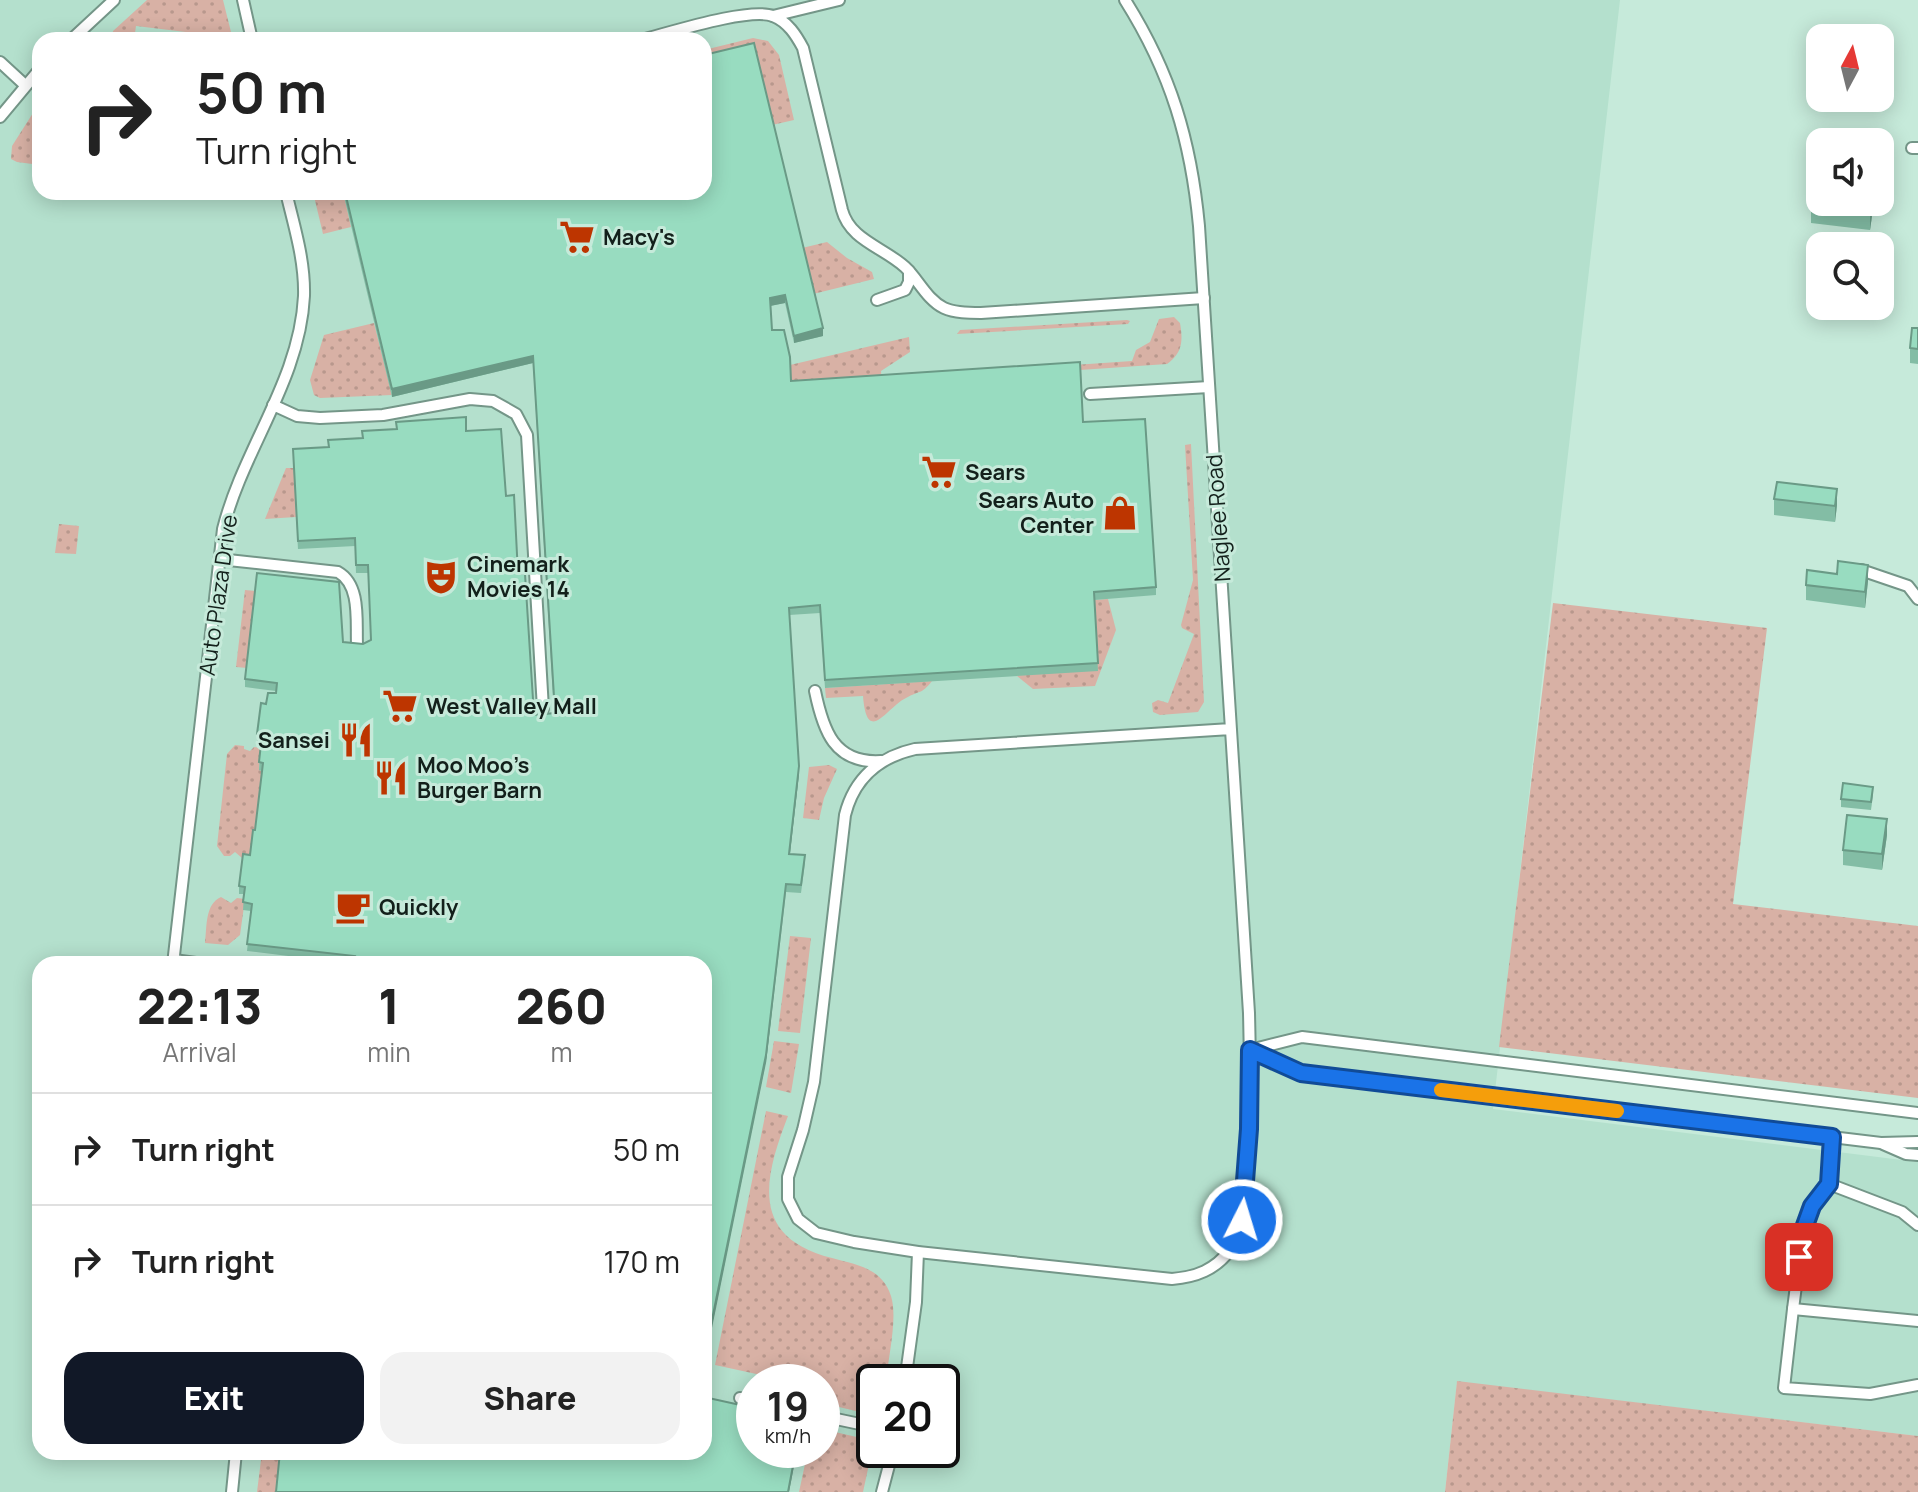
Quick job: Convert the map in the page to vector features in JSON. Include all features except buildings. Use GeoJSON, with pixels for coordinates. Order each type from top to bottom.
{"type":"FeatureCollection","features":[{"type":"Feature","properties":{"kind":"lane"},"geometry":{"type":"LineString","coordinates":[[80,32],[114,0]]}},
{"type":"Feature","properties":{"kind":"lane"},"geometry":{"type":"LineString","coordinates":[[243,0],[250,32]]}},
{"type":"Feature","properties":{"kind":"lane"},"geometry":{"type":"LineString","coordinates":[[675,32],[742,16],[773,16],[839,0]]}},
{"type":"Feature","properties":{"kind":"lane","name":"Naglee Road"},"geometry":{"type":"LineString","coordinates":[[881,761],[857,786],[845,815],[814,1082],[787,1188],[788,1199],[798,1219],[816,1233],[830,1238],[918,1252],[1153,1278],[1189,1278],[1206,1272],[1231,1248],[1242,1220],[1249,1129],[1250,1050],[1204,298],[1196,190],[1183,123],[1157,56],[1125,0]]}},
{"type":"Feature","properties":{"kind":"lane"},"geometry":{"type":"LineString","coordinates":[[773,16],[791,28],[803,48],[845,220],[856,234],[894,257],[934,301],[945,308],[969,313],[1204,298]]}},
{"type":"Feature","properties":{"kind":"lane"},"geometry":{"type":"LineString","coordinates":[[0,62],[25,85]]}},
{"type":"Feature","properties":{"kind":"lane"},"geometry":{"type":"LineString","coordinates":[[0,117],[32,78]]}},
{"type":"Feature","properties":{"kind":"lane","name":"Auto Plaza Drive"},"geometry":{"type":"LineString","coordinates":[[174,956],[226,517],[291,361],[304,294],[303,269],[288,200]]}},
{"type":"Feature","properties":{"kind":"lane"},"geometry":{"type":"LineString","coordinates":[[877,300],[905,290],[909,271]]}},
{"type":"Feature","properties":{"kind":"lane"},"geometry":{"type":"LineString","coordinates":[[1090,394],[1209,387]]}},
{"type":"Feature","properties":{"kind":"lane"},"geometry":{"type":"LineString","coordinates":[[273,405],[297,416],[320,418],[383,415],[470,399],[493,401],[516,414],[527,435],[543,709]]}},
{"type":"Feature","properties":{"kind":"lane"},"geometry":{"type":"LineString","coordinates":[[219,559],[338,572],[345,576],[354,592],[357,644]]}},
{"type":"Feature","properties":{"kind":"lane"},"geometry":{"type":"LineString","coordinates":[[1861,570],[1908,586],[1918,599]]}},
{"type":"Feature","properties":{"kind":"lane"},"geometry":{"type":"LineString","coordinates":[[815,691],[821,722],[832,742],[849,756],[864,762],[881,761],[896,753],[915,749],[1231,729]]}},
{"type":"Feature","properties":{"kind":"lane"},"geometry":{"type":"LineString","coordinates":[[1250,1050],[1302,1037],[1918,1113]]}},
{"type":"Feature","properties":{"kind":"lane"},"geometry":{"type":"LineString","coordinates":[[1250,1050],[1301,1073],[1881,1143],[1918,1142]]}},
{"type":"Feature","properties":{"kind":"lane"},"geometry":{"type":"LineString","coordinates":[[1832,1137],[1829,1184],[1812,1206],[1803,1231],[1784,1388],[1870,1394],[1918,1385]]}},
{"type":"Feature","properties":{"kind":"lane"},"geometry":{"type":"LineString","coordinates":[[1881,1143],[1906,1154],[1918,1155]]}},
{"type":"Feature","properties":{"kind":"lane"},"geometry":{"type":"LineString","coordinates":[[1829,1184],[1902,1212],[1918,1225]]}},
{"type":"Feature","properties":{"kind":"lane"},"geometry":{"type":"LineString","coordinates":[[907,1364],[916,1302],[918,1252]]}},
{"type":"Feature","properties":{"kind":"lane"},"geometry":{"type":"LineString","coordinates":[[1793,1309],[1918,1321]]}},
{"type":"Feature","properties":{"kind":"lane"},"geometry":{"type":"LineString","coordinates":[[232,1492],[235,1460]]}},
{"type":"Feature","properties":{"kind":"lane"},"geometry":{"type":"LineString","coordinates":[[882,1492],[888,1468]]}},
{"type":"Feature","properties":{"kind":"shaded area","name":"West Valley Mall"},"geometry":{"type":"Polygon","coordinates":[[[0,0],[1620,0],[1493,1109],[1918,1162],[1918,1436],[1457,1382],[1445,1492],[0,1492],[0,0]]]}},
{"type":"Feature","properties":{"kind":"shaded area"},"geometry":{"type":"Polygon","coordinates":[[[147,0],[223,0],[231,32],[186,32],[136,26],[135,32],[113,31],[147,0]]]}},
{"type":"Feature","properties":{"kind":"shaded area"},"geometry":{"type":"Polygon","coordinates":[[[753,38],[768,41],[779,55],[794,120],[772,125],[712,70],[712,48],[753,38]]]}},
{"type":"Feature","properties":{"kind":"shaded area"},"geometry":{"type":"Polygon","coordinates":[[[32,115],[32,164],[11,159],[12,146],[32,115]]]}},
{"type":"Feature","properties":{"kind":"shaded area"},"geometry":{"type":"Polygon","coordinates":[[[315,200],[345,200],[351,227],[323,234],[315,200]]]}},
{"type":"Feature","properties":{"kind":"shaded area"},"geometry":{"type":"Polygon","coordinates":[[[827,242],[872,272],[874,279],[813,294],[802,248],[827,242]]]}},
{"type":"Feature","properties":{"kind":"shaded area"},"geometry":{"type":"Polygon","coordinates":[[[1174,317],[1180,323],[1181,341],[1179,351],[1167,364],[1080,370],[1045,367],[1132,361],[1136,350],[1150,342],[1159,319],[1174,317]]]}},
{"type":"Feature","properties":{"kind":"shaded area"},"geometry":{"type":"Polygon","coordinates":[[[1130,321],[1128,324],[957,334],[960,330],[1130,321]]]}},
{"type":"Feature","properties":{"kind":"shaded area"},"geometry":{"type":"Polygon","coordinates":[[[374,323],[392,395],[320,398],[314,395],[310,380],[324,335],[374,323]]]}},
{"type":"Feature","properties":{"kind":"shaded area"},"geometry":{"type":"Polygon","coordinates":[[[909,337],[910,352],[881,371],[882,384],[791,389],[790,365],[909,337]]]}},
{"type":"Feature","properties":{"kind":"shaded area"},"geometry":{"type":"Polygon","coordinates":[[[1191,444],[1204,702],[1198,712],[1160,715],[1153,712],[1152,703],[1158,700],[1168,703],[1194,634],[1181,625],[1193,580],[1185,445],[1191,444]]]}},
{"type":"Feature","properties":{"kind":"shaded area"},"geometry":{"type":"Polygon","coordinates":[[[286,468],[294,468],[296,517],[265,519],[286,468]]]}},
{"type":"Feature","properties":{"kind":"shaded area"},"geometry":{"type":"Polygon","coordinates":[[[59,524],[79,526],[76,554],[55,553],[59,524]]]}},
{"type":"Feature","properties":{"kind":"shaded area"},"geometry":{"type":"Polygon","coordinates":[[[245,590],[256,591],[247,668],[236,667],[245,590]]]}},
{"type":"Feature","properties":{"kind":"shaded area"},"geometry":{"type":"Polygon","coordinates":[[[1108,599],[1116,630],[1095,686],[1033,689],[1017,676],[1094,600],[1108,599]]]}},
{"type":"Feature","properties":{"kind":"shaded area"},"geometry":{"type":"Polygon","coordinates":[[[1553,603],[1767,628],[1733,904],[1918,926],[1918,1098],[1499,1047],[1553,603]]]}},
{"type":"Feature","properties":{"kind":"shaded area"},"geometry":{"type":"Polygon","coordinates":[[[932,681],[879,720],[873,721],[865,711],[863,696],[826,698],[825,688],[932,681]]]}},
{"type":"Feature","properties":{"kind":"shaded area"},"geometry":{"type":"Polygon","coordinates":[[[235,745],[244,746],[250,751],[254,747],[261,748],[259,770],[263,771],[251,859],[242,858],[235,852],[224,856],[217,846],[227,754],[235,745]]]}},
{"type":"Feature","properties":{"kind":"shaded area"},"geometry":{"type":"Polygon","coordinates":[[[829,765],[837,769],[824,798],[819,820],[803,818],[809,767],[829,765]]]}},
{"type":"Feature","properties":{"kind":"shaded area"},"geometry":{"type":"Polygon","coordinates":[[[221,897],[231,903],[237,898],[245,899],[240,935],[228,945],[205,943],[209,910],[221,897]]]}},
{"type":"Feature","properties":{"kind":"shaded area"},"geometry":{"type":"Polygon","coordinates":[[[790,936],[811,938],[800,1033],[778,1031],[790,936]]]}},
{"type":"Feature","properties":{"kind":"shaded area"},"geometry":{"type":"Polygon","coordinates":[[[774,1041],[799,1044],[791,1093],[766,1087],[774,1041]]]}},
{"type":"Feature","properties":{"kind":"shaded area"},"geometry":{"type":"Polygon","coordinates":[[[766,1111],[788,1116],[769,1183],[775,1220],[787,1236],[805,1248],[868,1269],[882,1279],[893,1305],[888,1364],[856,1364],[856,1411],[840,1407],[840,1364],[736,1364],[736,1370],[715,1365],[766,1111]]]}},
{"type":"Feature","properties":{"kind":"shaded area"},"geometry":{"type":"Polygon","coordinates":[[[1457,1381],[1918,1436],[1918,1492],[1445,1492],[1457,1381]]]}},
{"type":"Feature","properties":{"kind":"shaded area"},"geometry":{"type":"Polygon","coordinates":[[[840,1433],[856,1437],[856,1468],[868,1468],[863,1492],[799,1492],[804,1468],[840,1468],[840,1433]]]}},
{"type":"Feature","properties":{"kind":"shaded area"},"geometry":{"type":"Polygon","coordinates":[[[261,1460],[280,1460],[277,1492],[257,1492],[261,1460]]]}},
{"type":"Feature","properties":{"kind":"slow traffic"},"geometry":{"type":"LineString","coordinates":[[1441,1090],[1617,1111]]}},
{"type":"Feature","properties":{"kind":"place","name":"Macy's"},"geometry":{"type":"Point","coordinates":[577,237]}},
{"type":"Feature","properties":{"kind":"place","name":"Sears"},"geometry":{"type":"Point","coordinates":[939,472]}},
{"type":"Feature","properties":{"kind":"place","name":"Sears Auto Center"},"geometry":{"type":"Point","coordinates":[1120,513]}},
{"type":"Feature","properties":{"kind":"place","name":"Cinemark Movies 14"},"geometry":{"type":"Point","coordinates":[441,577]}},
{"type":"Feature","properties":{"kind":"place","name":"West Valley Mall"},"geometry":{"type":"Point","coordinates":[400,706]}},
{"type":"Feature","properties":{"kind":"place","name":"Sansei"},"geometry":{"type":"Point","coordinates":[356,740]}},
{"type":"Feature","properties":{"kind":"place","name":"Moo Moo’s Burger Barn"},"geometry":{"type":"Point","coordinates":[391,778]}},
{"type":"Feature","properties":{"kind":"place","name":"Quickly"},"geometry":{"type":"Point","coordinates":[353,907]}},
{"type":"Feature","properties":{"kind":"route"},"geometry":{"type":"LineString","coordinates":[[1242,1220],[1249,1129],[1250,1050],[1301,1073],[1832,1137],[1829,1184],[1812,1206],[1803,1231],[1799,1257]]}}]}
